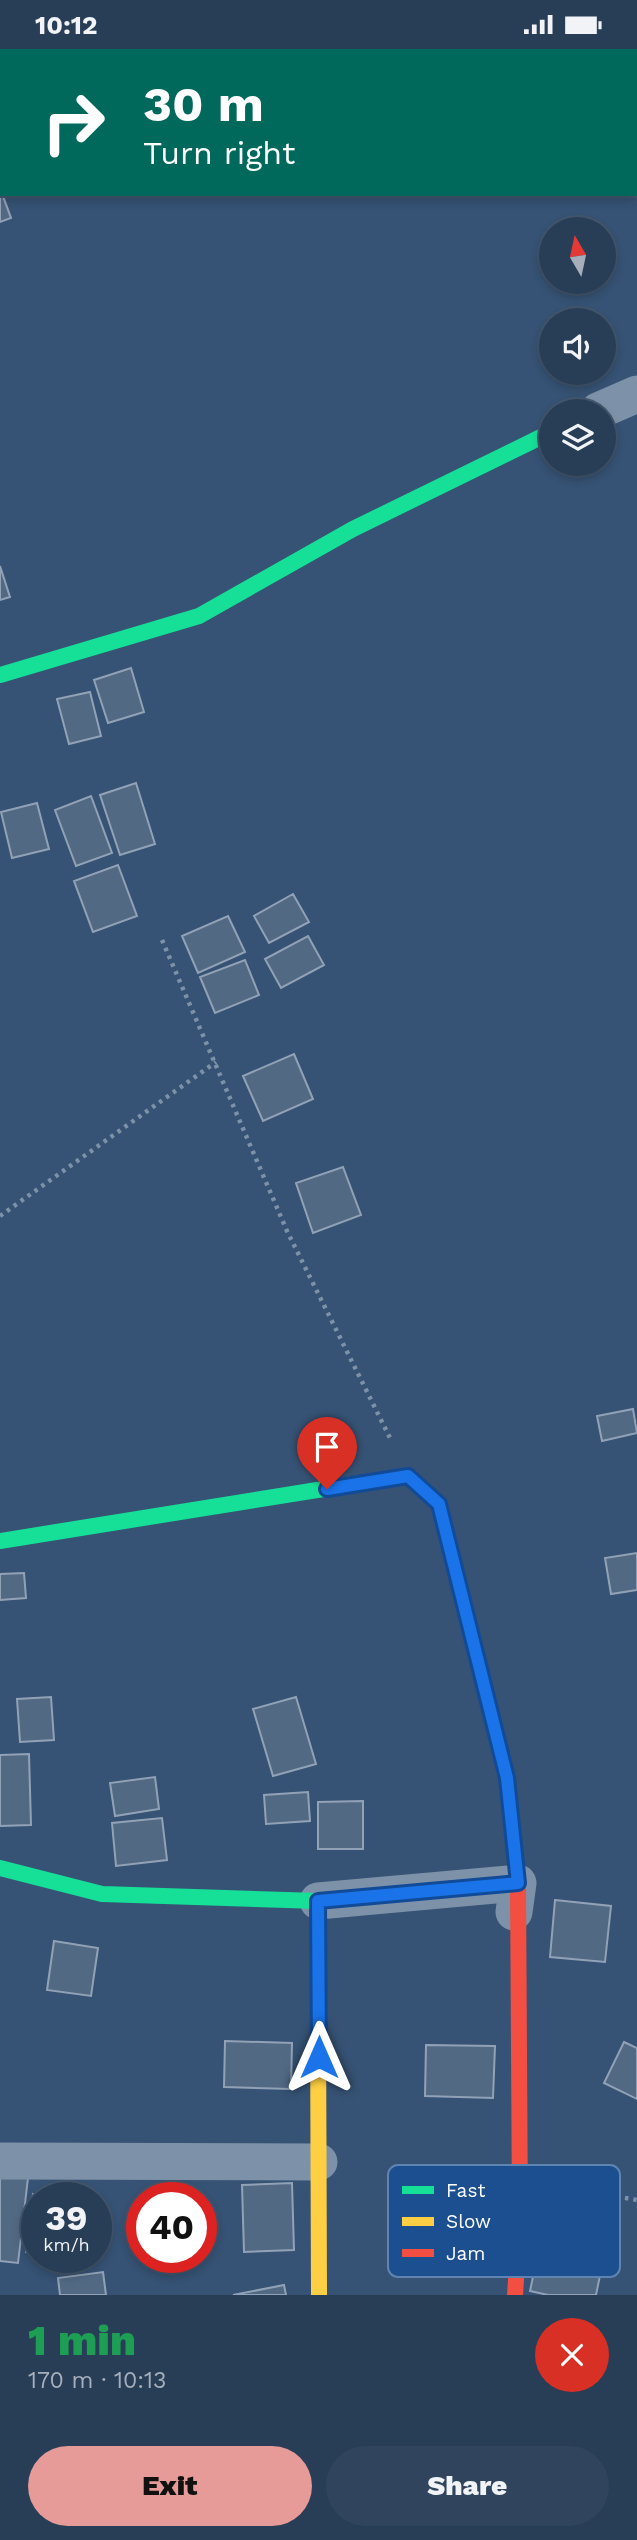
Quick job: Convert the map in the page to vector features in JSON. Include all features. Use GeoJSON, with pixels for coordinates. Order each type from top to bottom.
{"type":"FeatureCollection","features":[{"type":"Feature","properties":{"kind":"street"},"geometry":{"type":"LineString","coordinates":[[616,403],[637,394]]}},
{"type":"Feature","properties":{"kind":"street"},"geometry":{"type":"LineString","coordinates":[[0,675],[199,616],[353,529],[539,438]]}},
{"type":"Feature","properties":{"kind":"street"},"geometry":{"type":"LineString","coordinates":[[0,1541],[408,1476],[439,1504],[507,1778],[518,1883],[519,2165]]}},
{"type":"Feature","properties":{"kind":"street"},"geometry":{"type":"LineString","coordinates":[[0,1868],[102,1894],[318,1901],[518,1883]]}},
{"type":"Feature","properties":{"kind":"street"},"geometry":{"type":"LineString","coordinates":[[512,1935],[518,1883]]}},
{"type":"Feature","properties":{"kind":"street"},"geometry":{"type":"LineString","coordinates":[[318,1901],[319,2295]]}},
{"type":"Feature","properties":{"kind":"street"},"geometry":{"type":"LineString","coordinates":[[0,2161],[319,2162]]}},
{"type":"Feature","properties":{"kind":"street"},"geometry":{"type":"LineString","coordinates":[[515,2295],[516,2277]]}},
{"type":"Feature","properties":{"kind":"path"},"geometry":{"type":"LineString","coordinates":[[162,940],[287,1231],[408,1476]]}},
{"type":"Feature","properties":{"kind":"path"},"geometry":{"type":"LineString","coordinates":[[0,1216],[216,1062]]}},
{"type":"Feature","properties":{"kind":"building"},"geometry":{"type":"Polygon","coordinates":[[[0,196],[3,196],[11,218],[0,222],[0,196]]]}},
{"type":"Feature","properties":{"kind":"building"},"geometry":{"type":"Polygon","coordinates":[[[0,566],[10,597],[0,600],[0,566]]]}},
{"type":"Feature","properties":{"kind":"building"},"geometry":{"type":"Polygon","coordinates":[[[131,668],[144,712],[108,723],[94,680],[131,668]]]}},
{"type":"Feature","properties":{"kind":"building"},"geometry":{"type":"Polygon","coordinates":[[[90,692],[101,736],[69,744],[57,699],[90,692]]]}},
{"type":"Feature","properties":{"kind":"building"},"geometry":{"type":"Polygon","coordinates":[[[136,783],[155,844],[120,855],[100,795],[136,783]]]}},
{"type":"Feature","properties":{"kind":"building"},"geometry":{"type":"Polygon","coordinates":[[[91,796],[112,853],[76,866],[55,810],[91,796]]]}},
{"type":"Feature","properties":{"kind":"building"},"geometry":{"type":"Polygon","coordinates":[[[37,803],[49,849],[12,858],[1,812],[37,803]]]}},
{"type":"Feature","properties":{"kind":"building"},"geometry":{"type":"Polygon","coordinates":[[[118,865],[137,916],[93,932],[74,881],[118,865]]]}},
{"type":"Feature","properties":{"kind":"building"},"geometry":{"type":"Polygon","coordinates":[[[293,894],[309,922],[269,943],[254,916],[293,894]]]}},
{"type":"Feature","properties":{"kind":"building"},"geometry":{"type":"Polygon","coordinates":[[[228,916],[245,952],[198,973],[182,936],[228,916]]]}},
{"type":"Feature","properties":{"kind":"building"},"geometry":{"type":"Polygon","coordinates":[[[308,936],[324,965],[281,988],[265,959],[308,936]]]}},
{"type":"Feature","properties":{"kind":"building"},"geometry":{"type":"Polygon","coordinates":[[[245,960],[259,995],[215,1013],[200,977],[245,960]]]}},
{"type":"Feature","properties":{"kind":"building"},"geometry":{"type":"Polygon","coordinates":[[[294,1054],[313,1099],[263,1121],[243,1076],[294,1054]]]}},
{"type":"Feature","properties":{"kind":"building"},"geometry":{"type":"Polygon","coordinates":[[[343,1167],[361,1215],[313,1233],[296,1183],[343,1167]]]}},
{"type":"Feature","properties":{"kind":"building"},"geometry":{"type":"Polygon","coordinates":[[[633,1409],[637,1433],[602,1441],[597,1416],[633,1409]]]}},
{"type":"Feature","properties":{"kind":"building"},"geometry":{"type":"Polygon","coordinates":[[[637,1553],[637,1590],[611,1594],[605,1558],[637,1553]]]}},
{"type":"Feature","properties":{"kind":"building"},"geometry":{"type":"Polygon","coordinates":[[[24,1573],[26,1598],[0,1600],[0,1574],[24,1573]]]}},
{"type":"Feature","properties":{"kind":"building"},"geometry":{"type":"Polygon","coordinates":[[[51,1697],[54,1740],[20,1742],[17,1699],[51,1697]]]}},
{"type":"Feature","properties":{"kind":"building"},"geometry":{"type":"Polygon","coordinates":[[[296,1697],[316,1764],[273,1776],[253,1709],[296,1697]]]}},
{"type":"Feature","properties":{"kind":"building"},"geometry":{"type":"Polygon","coordinates":[[[29,1754],[31,1825],[0,1826],[0,1755],[29,1754]]]}},
{"type":"Feature","properties":{"kind":"building"},"geometry":{"type":"Polygon","coordinates":[[[155,1777],[159,1809],[115,1816],[110,1783],[155,1777]]]}},
{"type":"Feature","properties":{"kind":"building"},"geometry":{"type":"Polygon","coordinates":[[[308,1792],[310,1821],[266,1824],[264,1795],[308,1792]]]}},
{"type":"Feature","properties":{"kind":"building"},"geometry":{"type":"Polygon","coordinates":[[[363,1801],[363,1849],[318,1849],[318,1802],[363,1801]]]}},
{"type":"Feature","properties":{"kind":"building"},"geometry":{"type":"Polygon","coordinates":[[[162,1818],[167,1860],[116,1866],[112,1823],[162,1818]]]}},
{"type":"Feature","properties":{"kind":"building"},"geometry":{"type":"Polygon","coordinates":[[[555,1900],[611,1906],[605,1962],[550,1957],[555,1900]]]}},
{"type":"Feature","properties":{"kind":"building"},"geometry":{"type":"Polygon","coordinates":[[[54,1941],[98,1948],[91,1996],[47,1990],[54,1941]]]}},
{"type":"Feature","properties":{"kind":"building"},"geometry":{"type":"Polygon","coordinates":[[[225,2041],[292,2043],[291,2089],[224,2087],[225,2041]]]}},
{"type":"Feature","properties":{"kind":"building"},"geometry":{"type":"Polygon","coordinates":[[[624,2042],[637,2048],[637,2099],[604,2083],[624,2042]]]}},
{"type":"Feature","properties":{"kind":"building"},"geometry":{"type":"Polygon","coordinates":[[[426,2045],[495,2046],[493,2098],[425,2096],[426,2045]]]}},
{"type":"Feature","properties":{"kind":"building"},"geometry":{"type":"Polygon","coordinates":[[[0,2176],[28,2178],[28,2182],[21,2182],[18,2263],[0,2261],[0,2176]]]}},
{"type":"Feature","properties":{"kind":"building"},"geometry":{"type":"Polygon","coordinates":[[[292,2183],[294,2250],[244,2252],[242,2185],[292,2183]]]}},
{"type":"Feature","properties":{"kind":"building"},"geometry":{"type":"Polygon","coordinates":[[[103,2273],[106,2295],[60,2295],[58,2278],[103,2273]]]}},
{"type":"Feature","properties":{"kind":"building"},"geometry":{"type":"Polygon","coordinates":[[[533,2277],[600,2277],[596,2295],[548,2295],[530,2291],[533,2277]]]}},
{"type":"Feature","properties":{"kind":"building"},"geometry":{"type":"Polygon","coordinates":[[[284,2285],[286,2295],[233,2295],[284,2285]]]}},
{"type":"Feature","properties":{"kind":"traffic: fast"},"geometry":{"type":"LineString","coordinates":[[0,675],[199,616],[353,529],[539,438]]}},
{"type":"Feature","properties":{"kind":"traffic: fast"},"geometry":{"type":"LineString","coordinates":[[0,1541],[336,1487]]}},
{"type":"Feature","properties":{"kind":"traffic: fast"},"geometry":{"type":"LineString","coordinates":[[0,1868],[102,1894],[318,1901],[318,2007]]}},
{"type":"Feature","properties":{"kind":"traffic: slow"},"geometry":{"type":"LineString","coordinates":[[336,1487],[408,1476],[439,1504],[507,1778],[515,1851]]}},
{"type":"Feature","properties":{"kind":"traffic: slow"},"geometry":{"type":"LineString","coordinates":[[318,2007],[319,2295]]}},
{"type":"Feature","properties":{"kind":"traffic: jam"},"geometry":{"type":"LineString","coordinates":[[515,1851],[518,1883],[520,2165]]}},
{"type":"Feature","properties":{"kind":"traffic: jam"},"geometry":{"type":"LineString","coordinates":[[515,2295],[516,2277]]}},
{"type":"Feature","properties":{"kind":"route"},"geometry":{"type":"LineString","coordinates":[[319,2057],[318,1901],[518,1883],[507,1778],[439,1504],[408,1476],[327,1489]]}}]}
